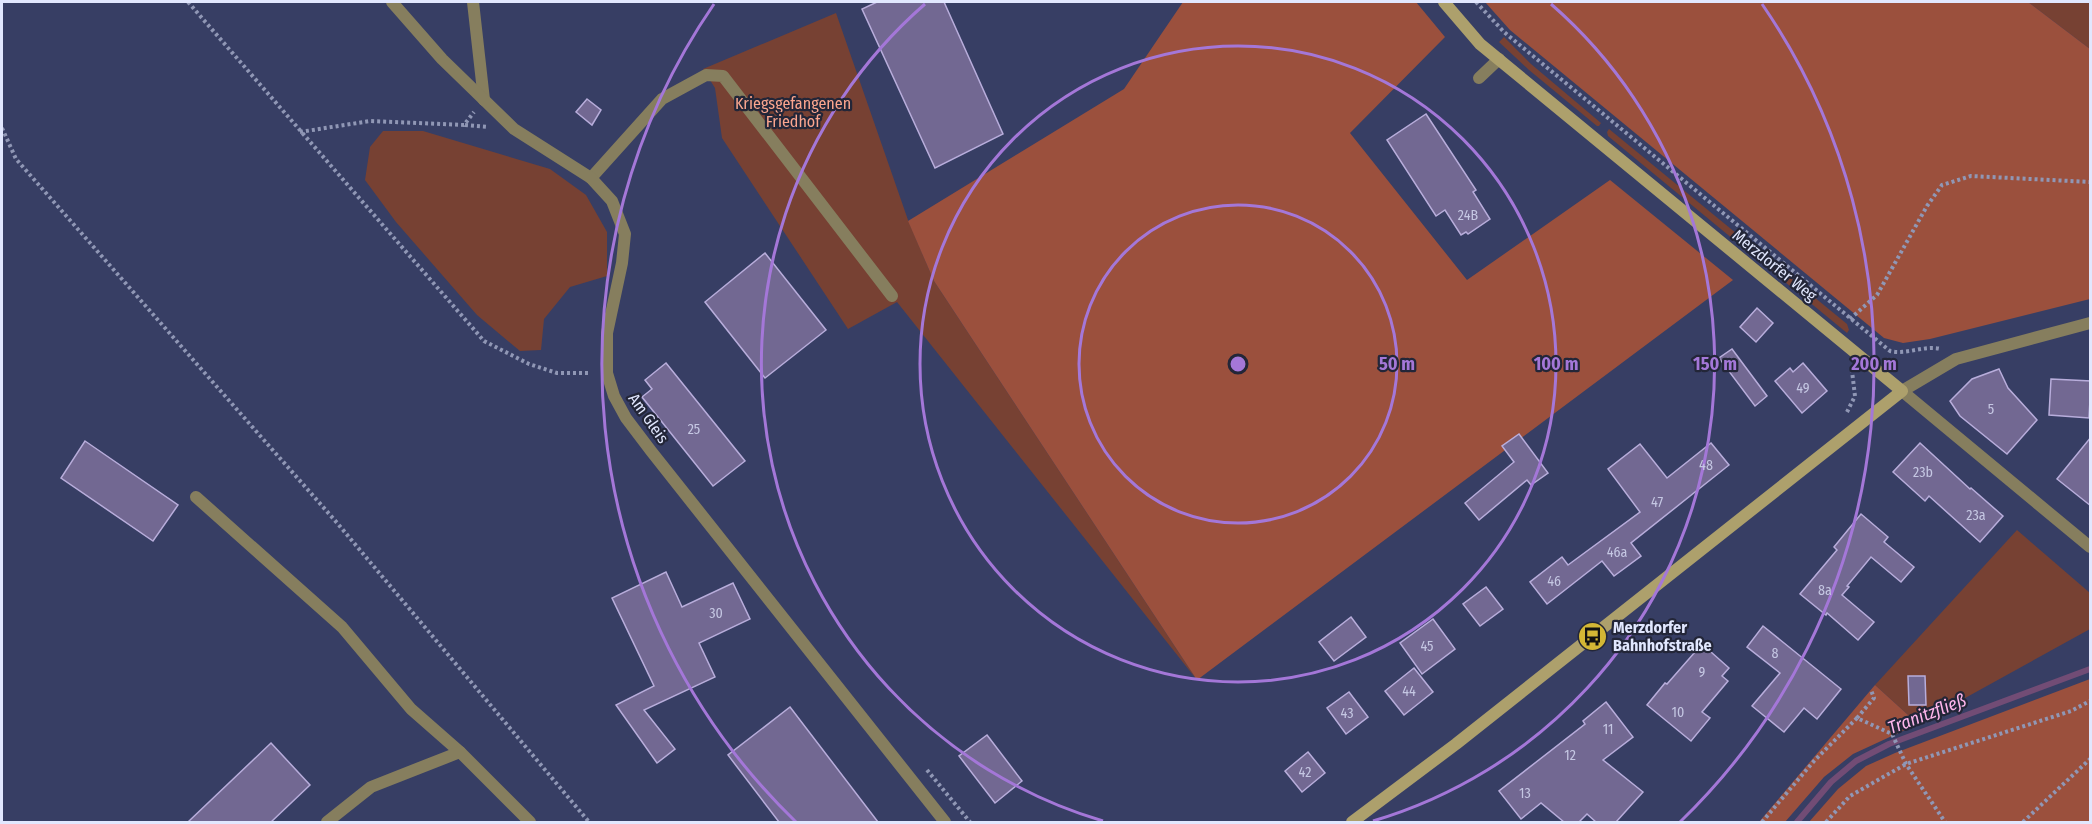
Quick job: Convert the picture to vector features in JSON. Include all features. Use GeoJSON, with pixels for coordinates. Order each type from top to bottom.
{"type":"FeatureCollection","features":[{"type":"Feature","properties":{"kind":"street","name":"Am Gleis"},"geometry":{"type":"LineString","coordinates":[[392,2],[442,59],[514,129],[591,178],[612,201],[625,234],[622,263],[607,333],[607,373],[614,396],[651,451],[945,822]]}},
{"type":"Feature","properties":{"kind":"street"},"geometry":{"type":"LineString","coordinates":[[473,2],[484,100]]}},
{"type":"Feature","properties":{"kind":"street","name":"Merzdorfer Weg"},"geometry":{"type":"LineString","coordinates":[[1444,2],[1480,44],[2091,547]]}},
{"type":"Feature","properties":{"kind":"street"},"geometry":{"type":"LineString","coordinates":[[1479,78],[1499,59]]}},
{"type":"Feature","properties":{"kind":"street"},"geometry":{"type":"LineString","coordinates":[[591,178],[662,99],[706,75],[723,76],[892,296]]}},
{"type":"Feature","properties":{"kind":"street"},"geometry":{"type":"LineString","coordinates":[[1352,822],[1456,744],[1902,391],[1956,358],[2091,323]]}},
{"type":"Feature","properties":{"kind":"street"},"geometry":{"type":"LineString","coordinates":[[196,497],[342,627],[411,709],[460,752],[530,822]]}},
{"type":"Feature","properties":{"kind":"street"},"geometry":{"type":"LineString","coordinates":[[327,822],[371,787],[460,752]]}},
{"type":"Feature","properties":{"kind":"path"},"geometry":{"type":"LineString","coordinates":[[188,2],[484,341],[529,364],[557,373],[607,373]]}},
{"type":"Feature","properties":{"kind":"path"},"geometry":{"type":"LineString","coordinates":[[1476,2],[1504,32],[1890,351],[1901,354],[1933,347],[1944,350],[1956,358]]}},
{"type":"Feature","properties":{"kind":"path"},"geometry":{"type":"LineString","coordinates":[[300,132],[370,122],[464,125],[484,100]]}},
{"type":"Feature","properties":{"kind":"path"},"geometry":{"type":"LineString","coordinates":[[2,128],[16,159],[338,524],[589,822]]}},
{"type":"Feature","properties":{"kind":"path"},"geometry":{"type":"LineString","coordinates":[[1850,319],[1877,295],[1927,206],[1942,185],[1971,176],[2091,182]]}},
{"type":"Feature","properties":{"kind":"path"},"geometry":{"type":"LineString","coordinates":[[1762,822],[1814,761],[1874,698],[1870,690]]}},
{"type":"Feature","properties":{"kind":"path"},"geometry":{"type":"LineString","coordinates":[[1826,822],[1850,796],[1906,764],[2071,711],[2091,701]]}},
{"type":"Feature","properties":{"kind":"path"},"geometry":{"type":"LineString","coordinates":[[1857,718],[1892,734],[1906,764],[1945,822]]}},
{"type":"Feature","properties":{"kind":"path"},"geometry":{"type":"LineString","coordinates":[[2023,822],[2091,759]]}},
{"type":"Feature","properties":{"kind":"path"},"geometry":{"type":"LineString","coordinates":[[925,767],[970,822]]}},
{"type":"Feature","properties":{"kind":"green space"},"geometry":{"type":"Polygon","coordinates":[[[2028,2],[2090,2],[2090,49],[2028,2]]]}},
{"type":"Feature","properties":{"kind":"green space","name":"Kriegsgefangenen Friedhof"},"geometry":{"type":"Polygon","coordinates":[[[836,13],[908,220],[934,281],[1197,680],[897,302],[848,329],[722,138],[715,88],[703,69],[836,13]]]}},
{"type":"Feature","properties":{"kind":"green space"},"geometry":{"type":"Polygon","coordinates":[[[1504,37],[1531,64],[1601,123],[1599,126],[1529,70],[1499,42],[1504,37]]]}},
{"type":"Feature","properties":{"kind":"green space"},"geometry":{"type":"Polygon","coordinates":[[[1609,129],[1847,324],[1849,330],[1847,333],[1608,136],[1609,129]]]}},
{"type":"Feature","properties":{"kind":"green space"},"geometry":{"type":"Polygon","coordinates":[[[383,131],[423,131],[550,169],[586,195],[607,232],[607,276],[570,287],[544,319],[541,350],[520,351],[477,315],[396,222],[365,180],[370,147],[383,131]]]}},
{"type":"Feature","properties":{"kind":"green space"},"geometry":{"type":"Polygon","coordinates":[[[2017,530],[2090,593],[2090,629],[1918,724],[1875,685],[2017,530]]]}},
{"type":"Feature","properties":{"kind":"shaded area"},"geometry":{"type":"Polygon","coordinates":[[[1183,2],[1416,2],[1445,37],[1350,133],[1467,280],[1610,180],[1733,280],[1197,680],[934,281],[908,221],[1124,89],[1183,2]]]}},
{"type":"Feature","properties":{"kind":"shaded area"},"geometry":{"type":"Polygon","coordinates":[[[1485,2],[2028,2],[2090,49],[2090,299],[1930,339],[1903,343],[1884,338],[1510,30],[1485,2]]]}},
{"type":"Feature","properties":{"kind":"shaded area"},"geometry":{"type":"Polygon","coordinates":[[[2090,679],[2090,822],[1809,822],[1838,789],[1866,766],[2090,679]]]}},
{"type":"Feature","properties":{"kind":"shaded area"},"geometry":{"type":"Polygon","coordinates":[[[1875,685],[1918,724],[1853,754],[1824,777],[1785,822],[1759,822],[1875,685]]]}},
{"type":"Feature","properties":{"kind":"building"},"geometry":{"type":"Polygon","coordinates":[[[877,2],[944,2],[1003,134],[935,168],[862,9],[877,2]]]}},
{"type":"Feature","properties":{"kind":"building"},"geometry":{"type":"Polygon","coordinates":[[[587,99],[601,110],[592,125],[576,112],[587,99]]]}},
{"type":"Feature","properties":{"kind":"building"},"geometry":{"type":"Polygon","coordinates":[[[1426,114],[1476,190],[1473,192],[1490,219],[1468,234],[1466,232],[1461,235],[1445,210],[1436,216],[1387,140],[1426,114]]]}},
{"type":"Feature","properties":{"kind":"building"},"geometry":{"type":"Polygon","coordinates":[[[765,253],[826,330],[765,378],[705,302],[765,253]]]}},
{"type":"Feature","properties":{"kind":"building"},"geometry":{"type":"Polygon","coordinates":[[[1757,308],[1773,323],[1756,342],[1740,327],[1757,308]]]}},
{"type":"Feature","properties":{"kind":"building"},"geometry":{"type":"Polygon","coordinates":[[[1732,349],[1767,396],[1755,406],[1719,358],[1732,349]]]}},
{"type":"Feature","properties":{"kind":"building"},"geometry":{"type":"Polygon","coordinates":[[[666,363],[745,461],[713,486],[642,397],[652,389],[645,380],[666,363]]]}},
{"type":"Feature","properties":{"kind":"building"},"geometry":{"type":"Polygon","coordinates":[[[1803,363],[1827,391],[1802,413],[1775,381],[1790,368],[1793,372],[1803,363]]]}},
{"type":"Feature","properties":{"kind":"building"},"geometry":{"type":"Polygon","coordinates":[[[1999,369],[2008,388],[2037,420],[2007,454],[1960,416],[1950,401],[1972,379],[1999,369]]]}},
{"type":"Feature","properties":{"kind":"building"},"geometry":{"type":"Polygon","coordinates":[[[2051,379],[2091,381],[2089,418],[2049,415],[2051,379]]]}},
{"type":"Feature","properties":{"kind":"building"},"geometry":{"type":"Polygon","coordinates":[[[1519,434],[1548,473],[1531,485],[1527,480],[1479,520],[1465,503],[1514,462],[1502,446],[1519,434]]]}},
{"type":"Feature","properties":{"kind":"building"},"geometry":{"type":"Polygon","coordinates":[[[2091,437],[2091,506],[2057,479],[2091,437]]]}},
{"type":"Feature","properties":{"kind":"building"},"geometry":{"type":"Polygon","coordinates":[[[85,441],[178,505],[153,541],[61,478],[85,441]]]}},
{"type":"Feature","properties":{"kind":"building"},"geometry":{"type":"Polygon","coordinates":[[[1711,443],[1729,465],[1631,543],[1641,556],[1614,576],[1602,561],[1547,604],[1530,582],[1562,557],[1568,565],[1640,512],[1608,469],[1640,444],[1667,478],[1711,443]]]}},
{"type":"Feature","properties":{"kind":"building"},"geometry":{"type":"Polygon","coordinates":[[[1920,443],[2003,516],[1980,542],[1929,496],[1925,501],[1893,472],[1920,443]]]}},
{"type":"Feature","properties":{"kind":"building"},"geometry":{"type":"Polygon","coordinates":[[[1861,514],[1888,537],[1884,542],[1914,567],[1901,582],[1871,557],[1847,586],[1849,587],[1842,595],[1874,622],[1858,640],[1827,613],[1826,615],[1800,594],[1837,550],[1834,547],[1861,514]]]}},
{"type":"Feature","properties":{"kind":"building"},"geometry":{"type":"Polygon","coordinates":[[[666,572],[682,607],[733,583],[750,619],[699,643],[715,677],[644,710],[675,749],[657,763],[616,705],[654,686],[612,598],[666,572]]]}},
{"type":"Feature","properties":{"kind":"building"},"geometry":{"type":"Polygon","coordinates":[[[1486,587],[1503,609],[1480,626],[1463,604],[1486,587]]]}},
{"type":"Feature","properties":{"kind":"building"},"geometry":{"type":"Polygon","coordinates":[[[1351,617],[1366,637],[1334,661],[1319,642],[1351,617]]]}},
{"type":"Feature","properties":{"kind":"building"},"geometry":{"type":"Polygon","coordinates":[[[1433,619],[1455,649],[1422,674],[1400,643],[1433,619]]]}},
{"type":"Feature","properties":{"kind":"building"},"geometry":{"type":"Polygon","coordinates":[[[1763,626],[1841,689],[1817,719],[1804,708],[1784,732],[1752,706],[1780,673],[1747,647],[1763,626]]]}},
{"type":"Feature","properties":{"kind":"building"},"geometry":{"type":"Polygon","coordinates":[[[1702,644],[1729,668],[1722,676],[1728,681],[1702,712],[1710,718],[1691,741],[1647,705],[1702,644]]]}},
{"type":"Feature","properties":{"kind":"building"},"geometry":{"type":"Polygon","coordinates":[[[1414,668],[1433,692],[1404,715],[1385,691],[1414,668]]]}},
{"type":"Feature","properties":{"kind":"building"},"geometry":{"type":"Polygon","coordinates":[[[1908,676],[1925,676],[1926,705],[1909,705],[1908,676]]]}},
{"type":"Feature","properties":{"kind":"building"},"geometry":{"type":"Polygon","coordinates":[[[1349,692],[1368,717],[1346,734],[1327,708],[1349,692]]]}},
{"type":"Feature","properties":{"kind":"building"},"geometry":{"type":"Polygon","coordinates":[[[1606,702],[1633,737],[1603,760],[1643,792],[1616,822],[1596,822],[1587,814],[1579,822],[1564,822],[1541,803],[1521,819],[1499,791],[1585,724],[1583,721],[1606,702]]]}},
{"type":"Feature","properties":{"kind":"building"},"geometry":{"type":"Polygon","coordinates":[[[790,707],[878,822],[779,822],[728,755],[790,707]]]}},
{"type":"Feature","properties":{"kind":"building"},"geometry":{"type":"Polygon","coordinates":[[[987,735],[1022,781],[995,803],[959,756],[987,735]]]}},
{"type":"Feature","properties":{"kind":"building"},"geometry":{"type":"Polygon","coordinates":[[[271,743],[310,785],[271,822],[188,822],[271,743]]]}},
{"type":"Feature","properties":{"kind":"building"},"geometry":{"type":"Polygon","coordinates":[[[1308,752],[1325,773],[1302,792],[1285,771],[1308,752]]]}},
{"type":"Feature","properties":{"kind":"waterway","name":"Tranitzfließ"},"geometry":{"type":"LineString","coordinates":[[1797,822],[1831,782],[1856,761],[1889,744],[2090,669]]}},
{"type":"Feature","properties":{"kind":"place","name":"Merzdorfer Bahnhofstraße"},"geometry":{"type":"Point","coordinates":[1592,636]}}]}
